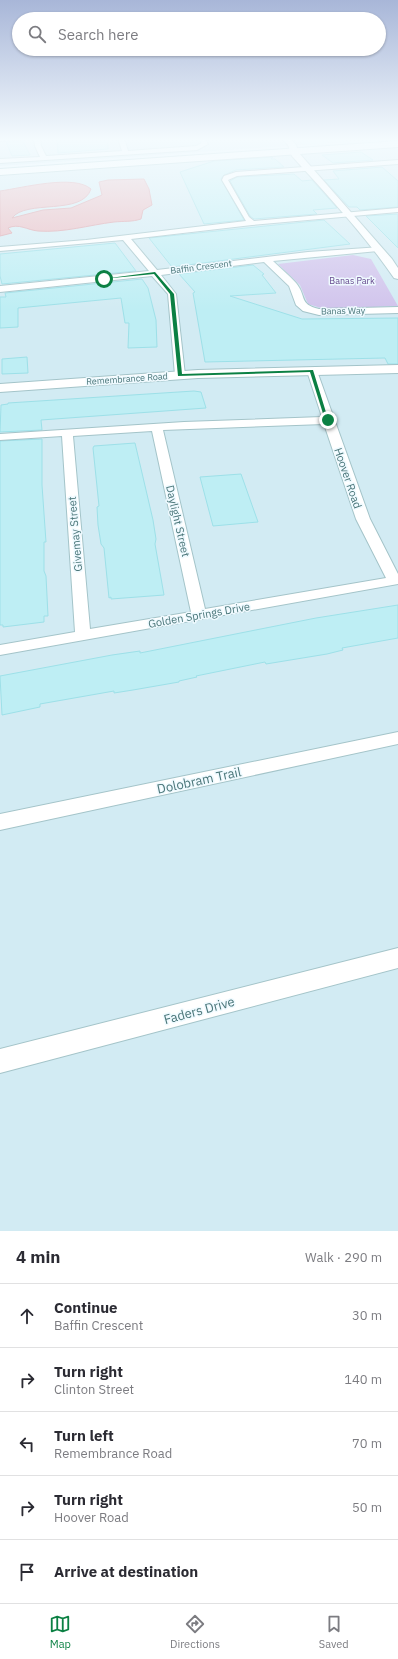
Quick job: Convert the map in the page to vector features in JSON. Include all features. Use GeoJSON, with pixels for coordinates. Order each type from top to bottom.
{"type":"FeatureCollection","features":[{"type":"Feature","properties":{"kind":"street"},"geometry":{"type":"LineString","coordinates":[[234,195],[246,218],[252,223]]}},
{"type":"Feature","properties":{"kind":"street"},"geometry":{"type":"LineString","coordinates":[[332,195],[378,249],[398,276]]}},
{"type":"Feature","properties":{"kind":"street"},"geometry":{"type":"LineString","coordinates":[[0,249],[252,223],[398,210]]}},
{"type":"Feature","properties":{"kind":"street"},"geometry":{"type":"LineString","coordinates":[[125,237],[172,294],[180,375]]}},
{"type":"Feature","properties":{"kind":"street","name":"Baffin Crescent"},"geometry":{"type":"LineString","coordinates":[[0,289],[155,273],[266,259],[378,249]]}},
{"type":"Feature","properties":{"kind":"street","name":"Banas Way"},"geometry":{"type":"LineString","coordinates":[[266,259],[293,285],[301,305],[310,310],[324,312],[398,310]]}},
{"type":"Feature","properties":{"kind":"street","name":"Remembrance Road"},"geometry":{"type":"LineString","coordinates":[[0,388],[180,375],[398,369]]}},
{"type":"Feature","properties":{"kind":"street","name":"Hoover Road"},"geometry":{"type":"LineString","coordinates":[[312,371],[363,519],[396,580]]}},
{"type":"Feature","properties":{"kind":"street"},"geometry":{"type":"LineString","coordinates":[[0,437],[157,427],[328,420]]}},
{"type":"Feature","properties":{"kind":"street","name":"Daylight Street"},"geometry":{"type":"LineString","coordinates":[[157,427],[199,616]]}},
{"type":"Feature","properties":{"kind":"street","name":"Givemay Street"},"geometry":{"type":"LineString","coordinates":[[67,432],[83,636]]}},
{"type":"Feature","properties":{"kind":"street","name":"Golden Springs Drive"},"geometry":{"type":"LineString","coordinates":[[0,650],[396,580]]}},
{"type":"Feature","properties":{"kind":"street","name":"Dolobram Trail"},"geometry":{"type":"LineString","coordinates":[[0,822],[398,738]]}},
{"type":"Feature","properties":{"kind":"street","name":"Faders Drive"},"geometry":{"type":"LineString","coordinates":[[0,1061],[398,958]]}},
{"type":"Feature","properties":{"kind":"shaded area"},"geometry":{"type":"Polygon","coordinates":[[[0,195],[398,195],[398,1231],[0,1231],[0,195]]]}},
{"type":"Feature","properties":{"kind":"shaded area"},"geometry":{"type":"Polygon","coordinates":[[[0,195],[87,195],[77,202],[66,205],[29,209],[19,212],[12,218],[43,210],[71,208],[101,195],[150,195],[152,205],[143,210],[141,219],[57,231],[38,231],[16,226],[8,228],[12,233],[0,236],[0,195]]]}},
{"type":"Feature","properties":{"kind":"green space","name":"Banas Park"},"geometry":{"type":"Polygon","coordinates":[[[353,255],[371,259],[398,306],[324,309],[308,304],[300,285],[278,264],[353,255]]]}},
{"type":"Feature","properties":{"kind":"building"},"geometry":{"type":"Polygon","coordinates":[[[191,195],[230,195],[244,220],[204,224],[191,195]]]}},
{"type":"Feature","properties":{"kind":"building"},"geometry":{"type":"Polygon","coordinates":[[[238,195],[326,195],[337,208],[313,210],[317,214],[254,219],[250,216],[238,195]]]}},
{"type":"Feature","properties":{"kind":"building"},"geometry":{"type":"Polygon","coordinates":[[[338,195],[398,195],[398,207],[360,210],[357,207],[349,207],[338,195]]]}},
{"type":"Feature","properties":{"kind":"building"},"geometry":{"type":"Polygon","coordinates":[[[398,214],[398,248],[366,216],[398,214]]]}},
{"type":"Feature","properties":{"kind":"building"},"geometry":{"type":"Polygon","coordinates":[[[324,220],[350,244],[172,267],[149,238],[324,220]]]}},
{"type":"Feature","properties":{"kind":"building"},"geometry":{"type":"Polygon","coordinates":[[[115,243],[136,271],[2,284],[0,276],[0,254],[115,243]]]}},
{"type":"Feature","properties":{"kind":"building"},"geometry":{"type":"Polygon","coordinates":[[[253,265],[264,274],[262,275],[276,293],[230,296],[302,319],[398,318],[398,364],[388,364],[385,358],[205,362],[193,293],[195,292],[179,274],[253,265]]]}},
{"type":"Feature","properties":{"kind":"building"},"geometry":{"type":"Polygon","coordinates":[[[142,279],[148,288],[156,320],[157,347],[128,348],[129,323],[125,323],[121,298],[18,308],[18,327],[0,328],[0,297],[6,297],[5,293],[142,279]]]}},
{"type":"Feature","properties":{"kind":"building"},"geometry":{"type":"Polygon","coordinates":[[[27,357],[28,373],[2,374],[2,359],[27,357]]]}},
{"type":"Feature","properties":{"kind":"building"},"geometry":{"type":"Polygon","coordinates":[[[194,391],[201,392],[206,408],[41,420],[42,430],[0,432],[1,405],[8,403],[194,391]]]}},
{"type":"Feature","properties":{"kind":"building"},"geometry":{"type":"Polygon","coordinates":[[[42,439],[42,485],[46,542],[44,542],[44,571],[46,576],[48,616],[44,616],[44,622],[3,627],[3,625],[0,625],[0,441],[42,439]]]}},
{"type":"Feature","properties":{"kind":"building"},"geometry":{"type":"Polygon","coordinates":[[[135,443],[153,520],[156,539],[155,544],[164,595],[111,599],[111,597],[109,598],[104,548],[101,544],[98,525],[97,507],[99,506],[93,448],[94,446],[135,443]]]}},
{"type":"Feature","properties":{"kind":"building"},"geometry":{"type":"Polygon","coordinates":[[[241,474],[258,522],[213,526],[200,477],[241,474]]]}},
{"type":"Feature","properties":{"kind":"building"},"geometry":{"type":"Polygon","coordinates":[[[398,605],[398,638],[342,648],[343,650],[327,654],[266,664],[265,662],[196,676],[197,677],[179,682],[114,693],[114,691],[40,704],[40,707],[2,715],[0,676],[112,655],[140,651],[140,653],[316,618],[398,605]]]}},
{"type":"Feature","properties":{"kind":"route"},"geometry":{"type":"LineString","coordinates":[[104,279],[155,273],[169,289],[172,294],[174,308],[180,375],[312,371],[328,420]]}}]}
